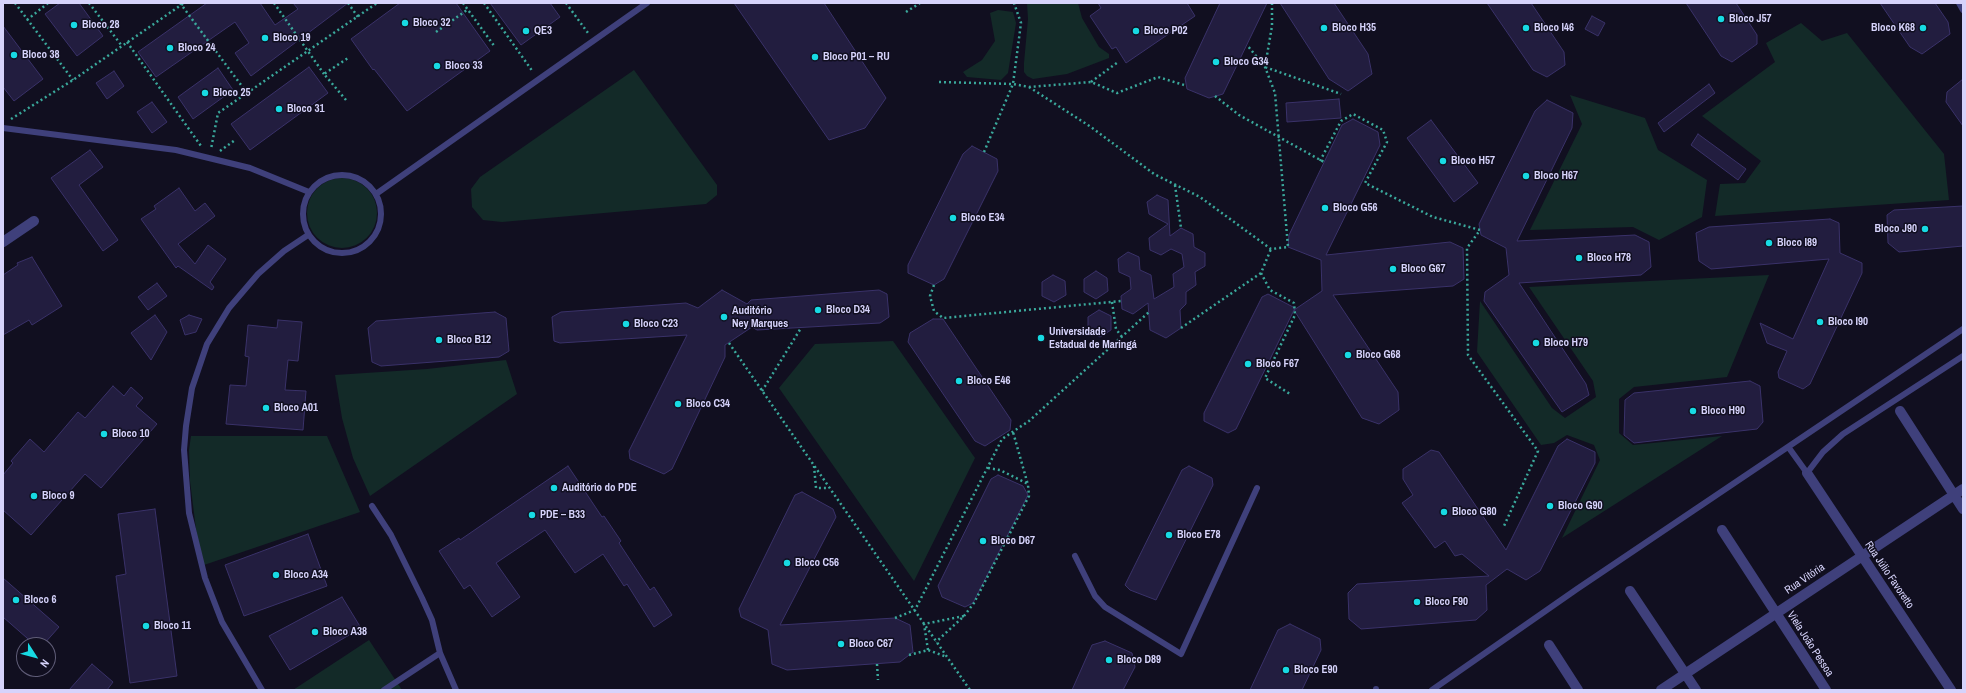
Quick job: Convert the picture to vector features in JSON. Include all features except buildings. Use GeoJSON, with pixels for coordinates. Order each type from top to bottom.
{"type":"FeatureCollection","features":[{"type":"Feature","properties":{"kind":"street"},"geometry":{"type":"LineString","coordinates":[[3,242],[34,221]]}},
{"type":"Feature","properties":{"kind":"street"},"geometry":{"type":"LineString","coordinates":[[1900,411],[1963,509]]}},
{"type":"Feature","properties":{"kind":"street","name":"Rua Júlio Favoretto"},"geometry":{"type":"LineString","coordinates":[[1807,473],[1951,690]]}},
{"type":"Feature","properties":{"kind":"street","name":"Rua Vitória"},"geometry":{"type":"LineString","coordinates":[[1661,690],[1963,489]]}},
{"type":"Feature","properties":{"kind":"street","name":"Viela João Pessoa"},"geometry":{"type":"LineString","coordinates":[[1722,530],[1826,690]]}},
{"type":"Feature","properties":{"kind":"street"},"geometry":{"type":"LineString","coordinates":[[1630,591],[1696,690]]}},
{"type":"Feature","properties":{"kind":"street"},"geometry":{"type":"LineString","coordinates":[[1549,645],[1578,690]]}},
{"type":"Feature","properties":{"kind":"lane"},"geometry":{"type":"LineString","coordinates":[[376,194],[647,3]]}},
{"type":"Feature","properties":{"kind":"lane"},"geometry":{"type":"LineString","coordinates":[[1959,3],[1963,10]]}},
{"type":"Feature","properties":{"kind":"lane"},"geometry":{"type":"LineString","coordinates":[[3,128],[176,150],[250,168],[309,192]]}},
{"type":"Feature","properties":{"kind":"lane"},"geometry":{"type":"LineString","coordinates":[[338,174],[349,175],[365,182],[376,194],[381,216],[379,226],[374,236],[360,248],[340,253],[328,250],[320,246],[308,235],[302,213],[304,202],[309,192],[317,183],[327,177],[338,174]]}},
{"type":"Feature","properties":{"kind":"lane"},"geometry":{"type":"LineString","coordinates":[[262,690],[222,622],[205,578],[189,513],[184,450],[186,426],[192,388],[207,344],[229,308],[258,274],[284,251],[308,235]]}},
{"type":"Feature","properties":{"kind":"lane"},"geometry":{"type":"LineString","coordinates":[[1432,690],[1577,589],[1789,448],[1963,329]]}},
{"type":"Feature","properties":{"kind":"lane"},"geometry":{"type":"LineString","coordinates":[[1789,448],[1807,473],[1823,452],[1843,434],[1963,356]]}},
{"type":"Feature","properties":{"kind":"lane"},"geometry":{"type":"LineString","coordinates":[[1074,556],[1094,596],[1105,607],[1181,654],[1257,488]]}},
{"type":"Feature","properties":{"kind":"lane"},"geometry":{"type":"LineString","coordinates":[[372,506],[391,535],[422,598],[432,620],[440,653],[456,690]]}},
{"type":"Feature","properties":{"kind":"lane"},"geometry":{"type":"LineString","coordinates":[[384,690],[440,653]]}},
{"type":"Feature","properties":{"kind":"path"},"geometry":{"type":"LineString","coordinates":[[15,3],[73,80]]}},
{"type":"Feature","properties":{"kind":"path"},"geometry":{"type":"LineString","coordinates":[[27,20],[48,3]]}},
{"type":"Feature","properties":{"kind":"path"},"geometry":{"type":"LineString","coordinates":[[89,3],[122,46]]}},
{"type":"Feature","properties":{"kind":"path"},"geometry":{"type":"LineString","coordinates":[[274,3],[324,74],[346,100]]}},
{"type":"Feature","properties":{"kind":"path"},"geometry":{"type":"LineString","coordinates":[[348,3],[358,17]]}},
{"type":"Feature","properties":{"kind":"path"},"geometry":{"type":"LineString","coordinates":[[210,158],[218,112],[308,52],[377,3]]}},
{"type":"Feature","properties":{"kind":"path"},"geometry":{"type":"LineString","coordinates":[[463,3],[495,47]]}},
{"type":"Feature","properties":{"kind":"path"},"geometry":{"type":"LineString","coordinates":[[484,3],[538,79]]}},
{"type":"Feature","properties":{"kind":"path"},"geometry":{"type":"LineString","coordinates":[[566,3],[594,41]]}},
{"type":"Feature","properties":{"kind":"path"},"geometry":{"type":"LineString","coordinates":[[906,12],[920,3]]}},
{"type":"Feature","properties":{"kind":"path"},"geometry":{"type":"LineString","coordinates":[[984,152],[1013,84],[1021,23],[1014,3]]}},
{"type":"Feature","properties":{"kind":"path"},"geometry":{"type":"LineString","coordinates":[[1265,67],[1272,26],[1272,3]]}},
{"type":"Feature","properties":{"kind":"path"},"geometry":{"type":"LineString","coordinates":[[9,120],[73,80],[182,4],[247,93]]}},
{"type":"Feature","properties":{"kind":"path"},"geometry":{"type":"LineString","coordinates":[[436,32],[467,10]]}},
{"type":"Feature","properties":{"kind":"path"},"geometry":{"type":"LineString","coordinates":[[127,42],[210,158]]}},
{"type":"Feature","properties":{"kind":"path"},"geometry":{"type":"LineString","coordinates":[[1029,87],[1091,127],[1154,174],[1200,196],[1271,249],[1288,247],[1275,93],[1265,67],[1246,45]]}},
{"type":"Feature","properties":{"kind":"path"},"geometry":{"type":"LineString","coordinates":[[324,74],[348,58]]}},
{"type":"Feature","properties":{"kind":"path"},"geometry":{"type":"LineString","coordinates":[[1091,82],[1118,62]]}},
{"type":"Feature","properties":{"kind":"path"},"geometry":{"type":"LineString","coordinates":[[1265,67],[1341,94]]}},
{"type":"Feature","properties":{"kind":"path"},"geometry":{"type":"LineString","coordinates":[[939,82],[1013,84],[1029,87],[1091,82],[1117,93],[1140,82],[1158,77],[1184,85]]}},
{"type":"Feature","properties":{"kind":"path"},"geometry":{"type":"LineString","coordinates":[[1215,96],[1239,115],[1324,162]]}},
{"type":"Feature","properties":{"kind":"path"},"geometry":{"type":"LineString","coordinates":[[1320,161],[1341,121],[1353,114],[1383,130],[1387,142],[1365,183],[1433,217],[1480,230],[1467,248],[1468,355],[1538,451],[1504,526]]}},
{"type":"Feature","properties":{"kind":"path"},"geometry":{"type":"LineString","coordinates":[[210,158],[235,140]]}},
{"type":"Feature","properties":{"kind":"path"},"geometry":{"type":"LineString","coordinates":[[1175,184],[1181,228]]}},
{"type":"Feature","properties":{"kind":"path"},"geometry":{"type":"LineString","coordinates":[[1181,328],[1261,273],[1271,249]]}},
{"type":"Feature","properties":{"kind":"path"},"geometry":{"type":"LineString","coordinates":[[1261,273],[1270,290],[1294,303],[1295,315],[1265,378],[1290,394]]}},
{"type":"Feature","properties":{"kind":"path"},"geometry":{"type":"LineString","coordinates":[[934,285],[930,296],[934,311],[943,318],[1121,301]]}},
{"type":"Feature","properties":{"kind":"path"},"geometry":{"type":"LineString","coordinates":[[1112,302],[1116,329],[1122,337]]}},
{"type":"Feature","properties":{"kind":"path"},"geometry":{"type":"LineString","coordinates":[[896,618],[915,610],[1002,439],[1029,421],[1149,312]]}},
{"type":"Feature","properties":{"kind":"path"},"geometry":{"type":"LineString","coordinates":[[762,391],[801,328]]}},
{"type":"Feature","properties":{"kind":"path"},"geometry":{"type":"LineString","coordinates":[[729,343],[970,690]]}},
{"type":"Feature","properties":{"kind":"path"},"geometry":{"type":"LineString","coordinates":[[936,642],[964,616],[974,603],[1029,496],[1028,485],[1013,432]]}},
{"type":"Feature","properties":{"kind":"path"},"geometry":{"type":"LineString","coordinates":[[814,466],[816,488],[830,488]]}},
{"type":"Feature","properties":{"kind":"path"},"geometry":{"type":"LineString","coordinates":[[988,468],[1000,470],[1028,485]]}},
{"type":"Feature","properties":{"kind":"path"},"geometry":{"type":"LineString","coordinates":[[924,624],[964,616]]}},
{"type":"Feature","properties":{"kind":"path"},"geometry":{"type":"LineString","coordinates":[[924,624],[928,650]]}},
{"type":"Feature","properties":{"kind":"path"},"geometry":{"type":"LineString","coordinates":[[909,655],[928,650],[947,657]]}},
{"type":"Feature","properties":{"kind":"path"},"geometry":{"type":"LineString","coordinates":[[877,664],[878,680]]}},
{"type":"Feature","properties":{"kind":"green space"},"geometry":{"type":"Polygon","coordinates":[[[1027,3],[1078,3],[1082,18],[1099,47],[1109,54],[1109,58],[1067,74],[1033,79],[1027,76],[1024,72],[1024,63],[1028,19],[1027,3]]]}},
{"type":"Feature","properties":{"kind":"green space"},"geometry":{"type":"Polygon","coordinates":[[[998,10],[1013,12],[1016,23],[1008,73],[1001,80],[967,77],[963,72],[982,60],[995,41],[990,13],[998,10]]]}},
{"type":"Feature","properties":{"kind":"green space"},"geometry":{"type":"Polygon","coordinates":[[[1801,23],[1822,41],[1847,33],[1944,154],[1949,200],[1715,216],[1720,184],[1745,183],[1761,161],[1702,116],[1775,62],[1766,43],[1801,23]]]}},
{"type":"Feature","properties":{"kind":"green space"},"geometry":{"type":"Polygon","coordinates":[[[634,70],[717,185],[717,195],[706,204],[502,222],[483,220],[472,207],[471,189],[480,177],[634,70]]]}},
{"type":"Feature","properties":{"kind":"green space"},"geometry":{"type":"Polygon","coordinates":[[[1570,95],[1645,118],[1658,150],[1707,180],[1702,217],[1659,240],[1633,227],[1530,230],[1582,124],[1570,95]]]}},
{"type":"Feature","properties":{"kind":"green space"},"geometry":{"type":"Polygon","coordinates":[[[342,178],[361,184],[371,194],[377,213],[371,232],[361,242],[342,248],[323,242],[313,232],[307,213],[313,194],[323,184],[342,178]]]}},
{"type":"Feature","properties":{"kind":"green space"},"geometry":{"type":"Polygon","coordinates":[[[1769,275],[1727,377],[1634,387],[1619,399],[1619,433],[1633,445],[1722,436],[1562,538],[1600,460],[1594,445],[1567,435],[1554,443],[1541,445],[1477,352],[1480,301],[1552,408],[1565,418],[1596,397],[1593,381],[1529,287],[1769,275]]]}},
{"type":"Feature","properties":{"kind":"green space"},"geometry":{"type":"Polygon","coordinates":[[[893,341],[975,458],[914,581],[779,388],[815,344],[893,341]]]}},
{"type":"Feature","properties":{"kind":"green space"},"geometry":{"type":"Polygon","coordinates":[[[506,360],[517,394],[370,496],[353,458],[342,418],[335,375],[427,369],[506,360]]]}},
{"type":"Feature","properties":{"kind":"green space"},"geometry":{"type":"Polygon","coordinates":[[[191,436],[327,436],[360,512],[204,565],[198,545],[190,481],[189,450],[191,436]]]}},
{"type":"Feature","properties":{"kind":"green space"},"geometry":{"type":"Polygon","coordinates":[[[369,640],[402,690],[293,690],[369,640]]]}},
{"type":"Feature","properties":{"kind":"place","name":"Bloco J57"},"geometry":{"type":"Point","coordinates":[1721,19]}},
{"type":"Feature","properties":{"kind":"place","name":"Bloco 32"},"geometry":{"type":"Point","coordinates":[405,23]}},
{"type":"Feature","properties":{"kind":"place","name":"Bloco 28"},"geometry":{"type":"Point","coordinates":[74,25]}},
{"type":"Feature","properties":{"kind":"place","name":"Bloco H35"},"geometry":{"type":"Point","coordinates":[1324,28]}},
{"type":"Feature","properties":{"kind":"place","name":"Bloco I46"},"geometry":{"type":"Point","coordinates":[1526,28]}},
{"type":"Feature","properties":{"kind":"place","name":"Bloco K68"},"geometry":{"type":"Point","coordinates":[1923,28]}},
{"type":"Feature","properties":{"kind":"place","name":"QE3"},"geometry":{"type":"Point","coordinates":[526,31]}},
{"type":"Feature","properties":{"kind":"place","name":"Bloco P02"},"geometry":{"type":"Point","coordinates":[1136,31]}},
{"type":"Feature","properties":{"kind":"place","name":"Bloco 19"},"geometry":{"type":"Point","coordinates":[265,38]}},
{"type":"Feature","properties":{"kind":"place","name":"Bloco 24"},"geometry":{"type":"Point","coordinates":[170,48]}},
{"type":"Feature","properties":{"kind":"place","name":"Bloco 38"},"geometry":{"type":"Point","coordinates":[14,55]}},
{"type":"Feature","properties":{"kind":"place","name":"Bloco P01 – RU"},"geometry":{"type":"Point","coordinates":[815,57]}},
{"type":"Feature","properties":{"kind":"place","name":"Bloco G34"},"geometry":{"type":"Point","coordinates":[1216,62]}},
{"type":"Feature","properties":{"kind":"place","name":"Bloco 33"},"geometry":{"type":"Point","coordinates":[437,66]}},
{"type":"Feature","properties":{"kind":"place","name":"Bloco 25"},"geometry":{"type":"Point","coordinates":[205,93]}},
{"type":"Feature","properties":{"kind":"place","name":"Bloco 31"},"geometry":{"type":"Point","coordinates":[279,109]}},
{"type":"Feature","properties":{"kind":"place","name":"Bloco H57"},"geometry":{"type":"Point","coordinates":[1443,161]}},
{"type":"Feature","properties":{"kind":"place","name":"Bloco H67"},"geometry":{"type":"Point","coordinates":[1526,176]}},
{"type":"Feature","properties":{"kind":"place","name":"Bloco G56"},"geometry":{"type":"Point","coordinates":[1325,208]}},
{"type":"Feature","properties":{"kind":"place","name":"Bloco E34"},"geometry":{"type":"Point","coordinates":[953,218]}},
{"type":"Feature","properties":{"kind":"place","name":"Bloco J90"},"geometry":{"type":"Point","coordinates":[1925,229]}},
{"type":"Feature","properties":{"kind":"place","name":"Bloco I89"},"geometry":{"type":"Point","coordinates":[1769,243]}},
{"type":"Feature","properties":{"kind":"place","name":"Bloco H78"},"geometry":{"type":"Point","coordinates":[1579,258]}},
{"type":"Feature","properties":{"kind":"place","name":"Bloco G67"},"geometry":{"type":"Point","coordinates":[1393,269]}},
{"type":"Feature","properties":{"kind":"place","name":"Bloco D34"},"geometry":{"type":"Point","coordinates":[818,310]}},
{"type":"Feature","properties":{"kind":"place","name":"Auditório Ney Marques"},"geometry":{"type":"Point","coordinates":[724,317]}},
{"type":"Feature","properties":{"kind":"place","name":"Bloco I90"},"geometry":{"type":"Point","coordinates":[1820,322]}},
{"type":"Feature","properties":{"kind":"place","name":"Bloco C23"},"geometry":{"type":"Point","coordinates":[626,324]}},
{"type":"Feature","properties":{"kind":"place","name":"Universidade Estadual de Maringá"},"geometry":{"type":"Point","coordinates":[1041,338]}},
{"type":"Feature","properties":{"kind":"place","name":"Bloco B12"},"geometry":{"type":"Point","coordinates":[439,340]}},
{"type":"Feature","properties":{"kind":"place","name":"Bloco H79"},"geometry":{"type":"Point","coordinates":[1536,343]}},
{"type":"Feature","properties":{"kind":"place","name":"Bloco G68"},"geometry":{"type":"Point","coordinates":[1348,355]}},
{"type":"Feature","properties":{"kind":"place","name":"Bloco F67"},"geometry":{"type":"Point","coordinates":[1248,364]}},
{"type":"Feature","properties":{"kind":"place","name":"Bloco E46"},"geometry":{"type":"Point","coordinates":[959,381]}},
{"type":"Feature","properties":{"kind":"place","name":"Bloco C34"},"geometry":{"type":"Point","coordinates":[678,404]}},
{"type":"Feature","properties":{"kind":"place","name":"Bloco A01"},"geometry":{"type":"Point","coordinates":[266,408]}},
{"type":"Feature","properties":{"kind":"place","name":"Bloco H90"},"geometry":{"type":"Point","coordinates":[1693,411]}},
{"type":"Feature","properties":{"kind":"place","name":"Bloco 10"},"geometry":{"type":"Point","coordinates":[104,434]}},
{"type":"Feature","properties":{"kind":"place","name":"Auditório do PDE"},"geometry":{"type":"Point","coordinates":[554,488]}},
{"type":"Feature","properties":{"kind":"place","name":"Bloco 9"},"geometry":{"type":"Point","coordinates":[34,496]}},
{"type":"Feature","properties":{"kind":"place","name":"Bloco G90"},"geometry":{"type":"Point","coordinates":[1550,506]}},
{"type":"Feature","properties":{"kind":"place","name":"Bloco G80"},"geometry":{"type":"Point","coordinates":[1444,512]}},
{"type":"Feature","properties":{"kind":"place","name":"PDE – B33"},"geometry":{"type":"Point","coordinates":[532,515]}},
{"type":"Feature","properties":{"kind":"place","name":"Bloco E78"},"geometry":{"type":"Point","coordinates":[1169,535]}},
{"type":"Feature","properties":{"kind":"place","name":"Bloco D67"},"geometry":{"type":"Point","coordinates":[983,541]}},
{"type":"Feature","properties":{"kind":"place","name":"Bloco C56"},"geometry":{"type":"Point","coordinates":[787,563]}},
{"type":"Feature","properties":{"kind":"place","name":"Bloco A34"},"geometry":{"type":"Point","coordinates":[276,575]}},
{"type":"Feature","properties":{"kind":"place","name":"Bloco 6"},"geometry":{"type":"Point","coordinates":[16,600]}},
{"type":"Feature","properties":{"kind":"place","name":"Bloco F90"},"geometry":{"type":"Point","coordinates":[1417,602]}},
{"type":"Feature","properties":{"kind":"place","name":"Bloco 11"},"geometry":{"type":"Point","coordinates":[146,626]}},
{"type":"Feature","properties":{"kind":"place","name":"Bloco A38"},"geometry":{"type":"Point","coordinates":[315,632]}},
{"type":"Feature","properties":{"kind":"place","name":"Bloco C67"},"geometry":{"type":"Point","coordinates":[841,644]}},
{"type":"Feature","properties":{"kind":"place","name":"Bloco D89"},"geometry":{"type":"Point","coordinates":[1109,660]}},
{"type":"Feature","properties":{"kind":"place","name":"Bloco E90"},"geometry":{"type":"Point","coordinates":[1286,670]}}]}
